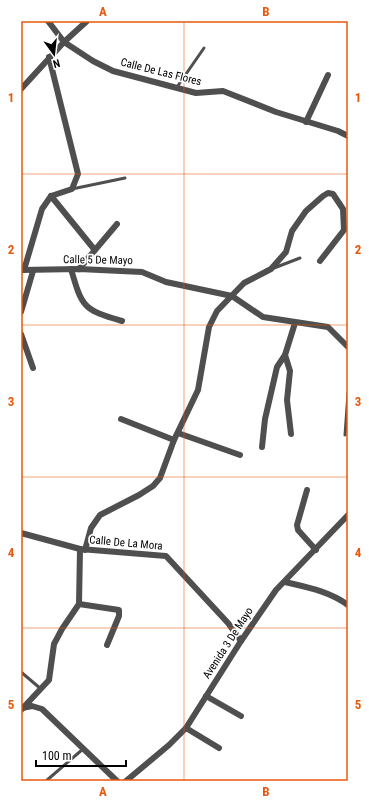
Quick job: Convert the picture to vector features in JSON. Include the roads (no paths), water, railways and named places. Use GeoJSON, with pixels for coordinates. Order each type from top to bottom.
{"type":"FeatureCollection","features":[{"type":"Feature","properties":{"kind":"street","name":"Calle De Las Flores"},"geometry":{"type":"LineString","coordinates":[[48,21],[64,42],[93,61],[113,71],[196,93],[218,90],[229,92],[276,112],[306,122],[338,130],[348,136]]}},
{"type":"Feature","properties":{"kind":"street"},"geometry":{"type":"LineString","coordinates":[[21,89],[49,57],[87,21]]}},
{"type":"Feature","properties":{"kind":"street"},"geometry":{"type":"LineString","coordinates":[[22,270],[42,208],[48,198],[72,188],[77,180],[78,167],[49,57]]}},
{"type":"Feature","properties":{"kind":"street"},"geometry":{"type":"LineString","coordinates":[[306,122],[328,75]]}},
{"type":"Feature","properties":{"kind":"street"},"geometry":{"type":"LineString","coordinates":[[22,709],[46,684],[50,675],[51,657],[56,639],[79,604],[83,549],[91,528],[100,516],[133,498],[158,481],[174,440],[198,390],[206,341],[212,319],[217,311],[244,284],[271,269],[286,252],[292,231],[306,211],[328,193],[333,194],[341,203],[345,225],[341,235],[320,261]]}},
{"type":"Feature","properties":{"kind":"street"},"geometry":{"type":"LineString","coordinates":[[51,196],[94,249]]}},
{"type":"Feature","properties":{"kind":"street"},"geometry":{"type":"LineString","coordinates":[[79,269],[94,249],[117,224]]}},
{"type":"Feature","properties":{"kind":"street"},"geometry":{"type":"LineString","coordinates":[[71,269],[81,300],[86,307],[100,314],[122,321]]}},
{"type":"Feature","properties":{"kind":"street","name":"Calle 5 De Mayo"},"geometry":{"type":"LineString","coordinates":[[22,270],[79,269],[133,270],[142,272],[166,282],[232,296],[263,318],[328,327],[348,347]]}},
{"type":"Feature","properties":{"kind":"street"},"geometry":{"type":"LineString","coordinates":[[21,312],[33,271]]}},
{"type":"Feature","properties":{"kind":"street"},"geometry":{"type":"LineString","coordinates":[[262,447],[265,419],[277,367],[285,355],[295,323]]}},
{"type":"Feature","properties":{"kind":"street"},"geometry":{"type":"LineString","coordinates":[[21,334],[33,368]]}},
{"type":"Feature","properties":{"kind":"street"},"geometry":{"type":"LineString","coordinates":[[285,355],[290,370],[287,400],[291,434]]}},
{"type":"Feature","properties":{"kind":"street"},"geometry":{"type":"LineString","coordinates":[[121,419],[174,440]]}},
{"type":"Feature","properties":{"kind":"street"},"geometry":{"type":"LineString","coordinates":[[178,433],[240,455]]}},
{"type":"Feature","properties":{"kind":"street"},"geometry":{"type":"LineString","coordinates":[[307,490],[297,525],[298,530],[316,550]]}},
{"type":"Feature","properties":{"kind":"street","name":"Avenida 3 De Mayo"},"geometry":{"type":"LineString","coordinates":[[126,781],[169,745],[186,728],[263,608],[285,582],[348,515]]}},
{"type":"Feature","properties":{"kind":"street","name":"Calle De La Mora"},"geometry":{"type":"LineString","coordinates":[[21,533],[83,549],[166,556],[228,623],[240,642]]}},
{"type":"Feature","properties":{"kind":"street"},"geometry":{"type":"LineString","coordinates":[[285,582],[319,590],[340,599],[348,605]]}},
{"type":"Feature","properties":{"kind":"street"},"geometry":{"type":"LineString","coordinates":[[79,604],[119,610],[119,616],[107,645]]}},
{"type":"Feature","properties":{"kind":"street"},"geometry":{"type":"LineString","coordinates":[[206,696],[241,716]]}},
{"type":"Feature","properties":{"kind":"street"},"geometry":{"type":"LineString","coordinates":[[22,709],[32,706],[42,709],[117,781]]}},
{"type":"Feature","properties":{"kind":"street"},"geometry":{"type":"LineString","coordinates":[[186,728],[219,748]]}},
{"type":"Feature","properties":{"kind":"lane"},"geometry":{"type":"LineString","coordinates":[[177,87],[204,48]]}},
{"type":"Feature","properties":{"kind":"lane"},"geometry":{"type":"LineString","coordinates":[[72,188],[125,178]]}},
{"type":"Feature","properties":{"kind":"lane"},"geometry":{"type":"LineString","coordinates":[[271,269],[300,258]]}},
{"type":"Feature","properties":{"kind":"lane"},"geometry":{"type":"LineString","coordinates":[[345,436],[348,393]]}},
{"type":"Feature","properties":{"kind":"lane"},"geometry":{"type":"LineString","coordinates":[[21,672],[41,689]]}},
{"type":"Feature","properties":{"kind":"lane"},"geometry":{"type":"LineString","coordinates":[[46,781],[83,750]]}}]}
